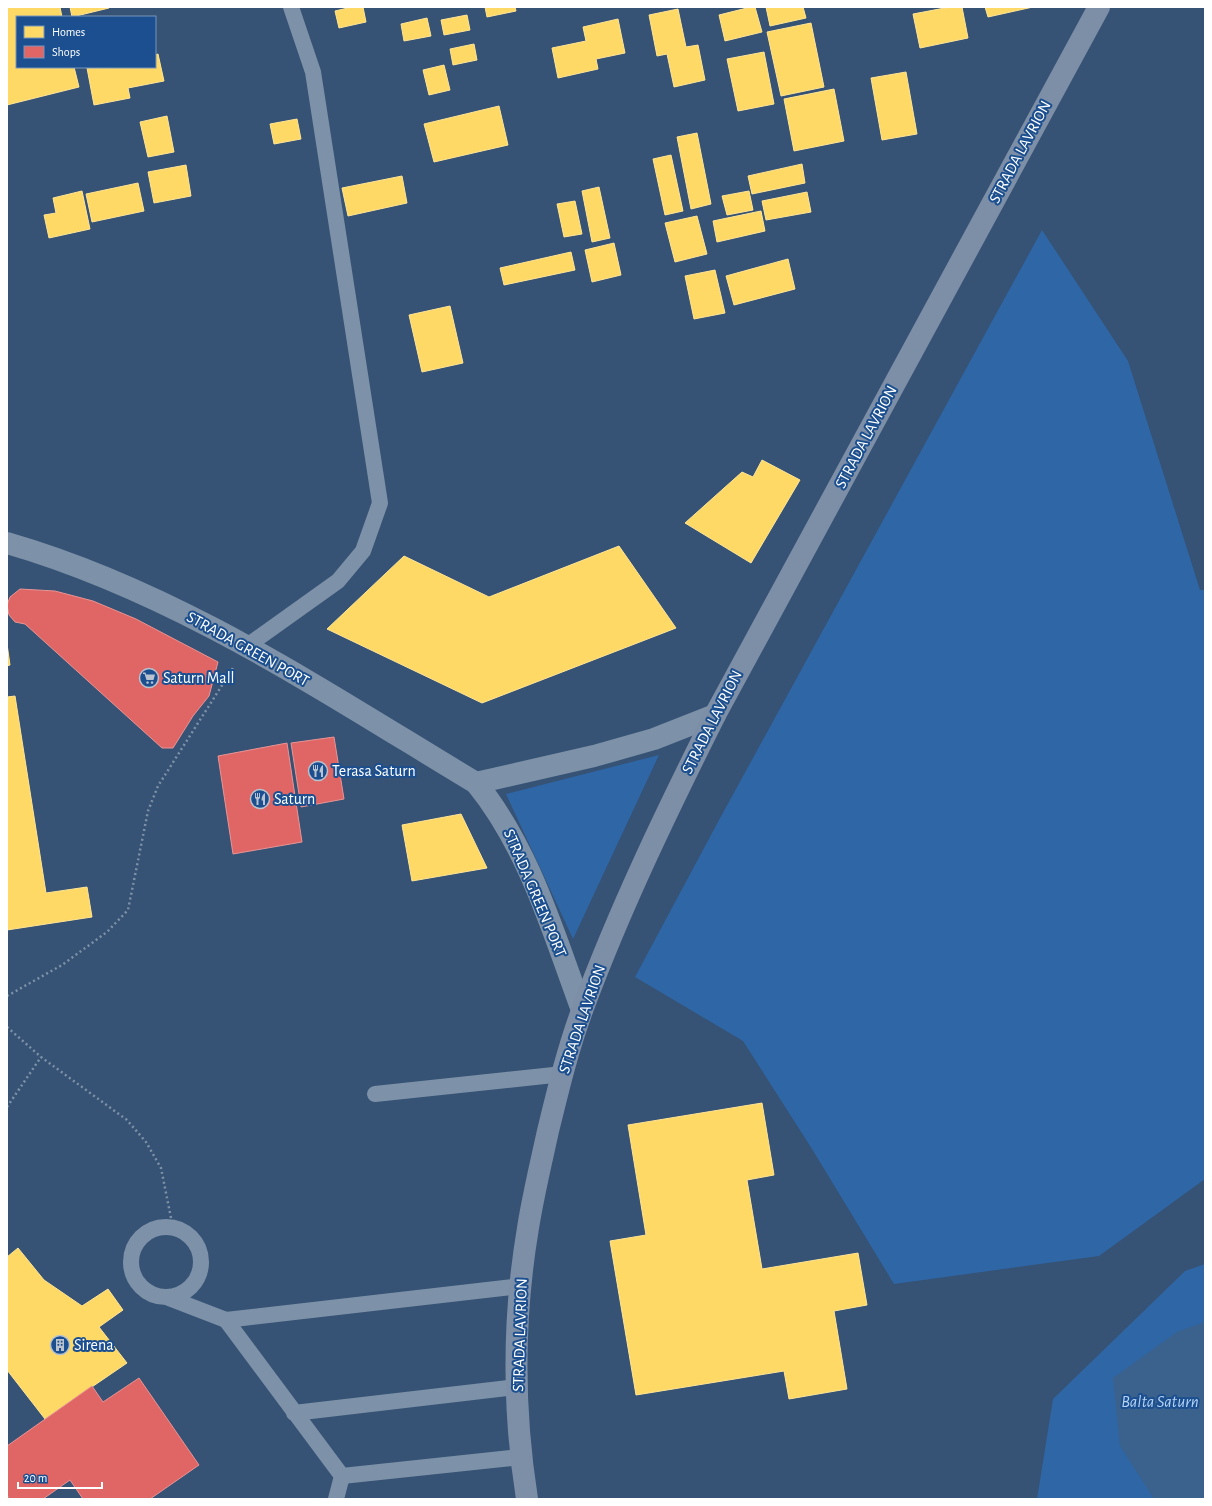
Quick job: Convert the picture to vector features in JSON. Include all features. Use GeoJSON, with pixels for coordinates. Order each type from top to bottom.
{"type":"FeatureCollection","features":[{"type":"Feature","properties":{"kind":"main road","name":"STRADA LAVRION"},"geometry":{"type":"LineString","coordinates":[[527,1499],[521,1457],[517,1387],[517,1345],[521,1286],[528,1229],[542,1157],[563,1074],[582,1010],[611,939],[670,805],[714,716],[1099,7]]}},
{"type":"Feature","properties":{"kind":"street","name":"STRADA GREEN PORT"},"geometry":{"type":"LineString","coordinates":[[7,543],[43,553],[155,598],[247,646],[476,783],[494,805],[513,837],[548,917],[582,1010]]}},
{"type":"Feature","properties":{"kind":"street"},"geometry":{"type":"LineString","coordinates":[[476,783],[654,740],[714,716]]}},
{"type":"Feature","properties":{"kind":"lane"},"geometry":{"type":"LineString","coordinates":[[247,646],[338,581],[363,551],[380,503],[313,72],[291,7]]}},
{"type":"Feature","properties":{"kind":"lane"},"geometry":{"type":"LineString","coordinates":[[375,1094],[563,1074]]}},
{"type":"Feature","properties":{"kind":"lane"},"geometry":{"type":"LineString","coordinates":[[169,1298],[190,1289],[200,1270],[201,1258],[198,1248],[192,1238],[184,1232],[173,1228],[161,1227],[149,1231],[139,1238],[132,1248],[130,1260],[132,1272],[137,1283],[146,1292],[157,1297],[169,1298],[226,1320],[521,1286]]}},
{"type":"Feature","properties":{"kind":"lane"},"geometry":{"type":"LineString","coordinates":[[226,1320],[342,1476]]}},
{"type":"Feature","properties":{"kind":"lane"},"geometry":{"type":"LineString","coordinates":[[294,1413],[517,1387]]}},
{"type":"Feature","properties":{"kind":"lane"},"geometry":{"type":"LineString","coordinates":[[342,1476],[521,1457]]}},
{"type":"Feature","properties":{"kind":"lane"},"geometry":{"type":"LineString","coordinates":[[336,1499],[342,1476]]}},
{"type":"Feature","properties":{"kind":"path"},"geometry":{"type":"LineString","coordinates":[[7,996],[62,965],[107,932],[128,910],[148,811],[158,786],[247,646]]}},
{"type":"Feature","properties":{"kind":"path"},"geometry":{"type":"LineString","coordinates":[[7,1028],[41,1057],[127,1120],[146,1142],[161,1168],[173,1228]]}},
{"type":"Feature","properties":{"kind":"path"},"geometry":{"type":"LineString","coordinates":[[7,1107],[41,1057]]}},
{"type":"Feature","properties":{"kind":"shaded area"},"geometry":{"type":"Polygon","coordinates":[[[1042,230],[1128,361],[1200,590],[1205,590],[1205,1179],[1099,1256],[894,1284],[812,1149],[743,1041],[635,977],[719,820],[1042,230]]]}},
{"type":"Feature","properties":{"kind":"shaded area"},"geometry":{"type":"Polygon","coordinates":[[[659,755],[573,939],[506,794],[659,755]]]}},
{"type":"Feature","properties":{"kind":"shaded area"},"geometry":{"type":"Polygon","coordinates":[[[1205,1264],[1205,1499],[1037,1499],[1053,1399],[1185,1271],[1205,1264]]]}},
{"type":"Feature","properties":{"kind":"water","name":"Balta Saturn"},"geometry":{"type":"Polygon","coordinates":[[[1205,1322],[1205,1499],[1154,1499],[1120,1446],[1113,1378],[1177,1332],[1205,1322]]]}},
{"type":"Feature","properties":{"kind":"building: Homes"},"geometry":{"type":"Polygon","coordinates":[[[7,7],[60,7],[62,16],[16,16],[16,68],[74,68],[79,87],[7,105],[7,7]]]}},
{"type":"Feature","properties":{"kind":"building: Homes"},"geometry":{"type":"Polygon","coordinates":[[[70,7],[109,7],[76,16],[72,16],[70,7]]]}},
{"type":"Feature","properties":{"kind":"building: Homes"},"geometry":{"type":"Polygon","coordinates":[[[352,7],[363,7],[366,22],[339,28],[335,11],[352,7]]]}},
{"type":"Feature","properties":{"kind":"building: Homes"},"geometry":{"type":"Polygon","coordinates":[[[485,7],[515,7],[516,11],[487,17],[485,7]]]}},
{"type":"Feature","properties":{"kind":"building: Homes"},"geometry":{"type":"Polygon","coordinates":[[[755,7],[762,32],[725,41],[719,15],[755,7]]]}},
{"type":"Feature","properties":{"kind":"building: Homes"},"geometry":{"type":"Polygon","coordinates":[[[766,7],[803,7],[806,18],[770,26],[766,7]]]}},
{"type":"Feature","properties":{"kind":"building: Homes"},"geometry":{"type":"Polygon","coordinates":[[[950,7],[962,7],[968,38],[920,48],[913,14],[950,7]]]}},
{"type":"Feature","properties":{"kind":"building: Homes"},"geometry":{"type":"Polygon","coordinates":[[[985,7],[1033,7],[988,17],[985,7]]]}},
{"type":"Feature","properties":{"kind":"building: Homes"},"geometry":{"type":"Polygon","coordinates":[[[678,9],[686,47],[698,45],[705,80],[674,87],[667,54],[657,56],[649,15],[678,9]]]}},
{"type":"Feature","properties":{"kind":"building: Homes"},"geometry":{"type":"Polygon","coordinates":[[[467,15],[470,30],[444,35],[441,20],[467,15]]]}},
{"type":"Feature","properties":{"kind":"building: Homes"},"geometry":{"type":"Polygon","coordinates":[[[427,18],[431,36],[404,41],[401,24],[427,18]]]}},
{"type":"Feature","properties":{"kind":"building: Homes"},"geometry":{"type":"Polygon","coordinates":[[[618,19],[625,53],[596,59],[598,69],[558,78],[552,48],[586,41],[583,27],[618,19]]]}},
{"type":"Feature","properties":{"kind":"building: Homes"},"geometry":{"type":"Polygon","coordinates":[[[811,23],[824,87],[781,96],[767,32],[811,23]]]}},
{"type":"Feature","properties":{"kind":"building: Homes"},"geometry":{"type":"Polygon","coordinates":[[[474,44],[477,60],[453,65],[450,49],[474,44]]]}},
{"type":"Feature","properties":{"kind":"building: Homes"},"geometry":{"type":"Polygon","coordinates":[[[764,52],[774,104],[738,111],[727,59],[764,52]]]}},
{"type":"Feature","properties":{"kind":"building: Homes"},"geometry":{"type":"Polygon","coordinates":[[[158,54],[164,81],[128,88],[130,98],[94,105],[87,68],[156,68],[156,55],[158,54]]]}},
{"type":"Feature","properties":{"kind":"building: Homes"},"geometry":{"type":"Polygon","coordinates":[[[444,65],[450,90],[429,95],[423,70],[444,65]]]}},
{"type":"Feature","properties":{"kind":"building: Homes"},"geometry":{"type":"Polygon","coordinates":[[[906,72],[917,134],[882,140],[871,78],[906,72]]]}},
{"type":"Feature","properties":{"kind":"building: Homes"},"geometry":{"type":"Polygon","coordinates":[[[834,89],[844,141],[794,151],[784,99],[834,89]]]}},
{"type":"Feature","properties":{"kind":"building: Homes"},"geometry":{"type":"Polygon","coordinates":[[[499,106],[508,145],[434,162],[424,124],[499,106]]]}},
{"type":"Feature","properties":{"kind":"building: Homes"},"geometry":{"type":"Polygon","coordinates":[[[167,116],[174,152],[148,157],[140,122],[167,116]]]}},
{"type":"Feature","properties":{"kind":"building: Homes"},"geometry":{"type":"Polygon","coordinates":[[[297,119],[301,139],[274,144],[270,124],[297,119]]]}},
{"type":"Feature","properties":{"kind":"building: Homes"},"geometry":{"type":"Polygon","coordinates":[[[697,133],[711,204],[691,209],[677,137],[697,133]]]}},
{"type":"Feature","properties":{"kind":"building: Homes"},"geometry":{"type":"Polygon","coordinates":[[[671,155],[683,211],[665,215],[653,159],[671,155]]]}},
{"type":"Feature","properties":{"kind":"building: Homes"},"geometry":{"type":"Polygon","coordinates":[[[802,164],[805,183],[752,194],[748,176],[802,164]]]}},
{"type":"Feature","properties":{"kind":"building: Homes"},"geometry":{"type":"Polygon","coordinates":[[[186,165],[191,196],[154,203],[148,172],[186,165]]]}},
{"type":"Feature","properties":{"kind":"building: Homes"},"geometry":{"type":"Polygon","coordinates":[[[402,176],[407,203],[348,216],[342,188],[402,176]]]}},
{"type":"Feature","properties":{"kind":"building: Homes"},"geometry":{"type":"Polygon","coordinates":[[[138,183],[144,211],[92,222],[86,194],[138,183]]]}},
{"type":"Feature","properties":{"kind":"building: Homes"},"geometry":{"type":"Polygon","coordinates":[[[599,187],[610,238],[592,242],[582,191],[599,187]]]}},
{"type":"Feature","properties":{"kind":"building: Homes"},"geometry":{"type":"Polygon","coordinates":[[[82,191],[90,229],[49,238],[44,215],[56,213],[53,198],[82,191]]]}},
{"type":"Feature","properties":{"kind":"building: Homes"},"geometry":{"type":"Polygon","coordinates":[[[749,191],[753,210],[727,215],[722,196],[749,191]]]}},
{"type":"Feature","properties":{"kind":"building: Homes"},"geometry":{"type":"Polygon","coordinates":[[[807,192],[811,212],[766,220],[762,201],[807,192]]]}},
{"type":"Feature","properties":{"kind":"building: Homes"},"geometry":{"type":"Polygon","coordinates":[[[575,201],[582,234],[564,237],[557,204],[575,201]]]}},
{"type":"Feature","properties":{"kind":"building: Homes"},"geometry":{"type":"Polygon","coordinates":[[[761,211],[765,231],[717,242],[713,221],[761,211]]]}},
{"type":"Feature","properties":{"kind":"building: Homes"},"geometry":{"type":"Polygon","coordinates":[[[697,216],[707,254],[675,262],[665,223],[697,216]]]}},
{"type":"Feature","properties":{"kind":"building: Homes"},"geometry":{"type":"Polygon","coordinates":[[[614,243],[621,275],[592,282],[585,250],[614,243]]]}},
{"type":"Feature","properties":{"kind":"building: Homes"},"geometry":{"type":"Polygon","coordinates":[[[571,252],[575,270],[504,285],[500,268],[571,252]]]}},
{"type":"Feature","properties":{"kind":"building: Homes"},"geometry":{"type":"Polygon","coordinates":[[[788,259],[795,289],[734,305],[726,276],[788,259]]]}},
{"type":"Feature","properties":{"kind":"building: Homes"},"geometry":{"type":"Polygon","coordinates":[[[715,270],[725,313],[694,319],[685,276],[715,270]]]}},
{"type":"Feature","properties":{"kind":"building: Homes"},"geometry":{"type":"Polygon","coordinates":[[[450,306],[463,363],[422,372],[409,315],[450,306]]]}},
{"type":"Feature","properties":{"kind":"building: Homes"},"geometry":{"type":"Polygon","coordinates":[[[762,460],[800,480],[751,563],[685,523],[742,472],[753,477],[762,460]]]}},
{"type":"Feature","properties":{"kind":"building: Homes"},"geometry":{"type":"Polygon","coordinates":[[[619,546],[676,628],[482,703],[327,629],[404,556],[489,597],[619,546]]]}},
{"type":"Feature","properties":{"kind":"building: Homes"},"geometry":{"type":"Polygon","coordinates":[[[7,644],[10,665],[7,666],[7,644]]]}},
{"type":"Feature","properties":{"kind":"building: Homes"},"geometry":{"type":"Polygon","coordinates":[[[15,696],[46,893],[87,887],[92,917],[7,930],[7,697],[15,696]]]}},
{"type":"Feature","properties":{"kind":"building: Homes"},"geometry":{"type":"Polygon","coordinates":[[[461,814],[487,868],[412,881],[402,825],[461,814]]]}},
{"type":"Feature","properties":{"kind":"building: Homes"},"geometry":{"type":"Polygon","coordinates":[[[762,1103],[774,1175],[747,1180],[762,1269],[858,1253],[867,1305],[834,1311],[847,1389],[789,1399],[784,1371],[636,1395],[610,1241],[646,1235],[628,1125],[762,1103]]]}},
{"type":"Feature","properties":{"kind":"building: Homes","name":"Sirena"},"geometry":{"type":"Polygon","coordinates":[[[18,1248],[44,1280],[82,1306],[108,1289],[123,1310],[99,1327],[127,1363],[45,1419],[7,1370],[7,1257],[18,1248]]]}},
{"type":"Feature","properties":{"kind":"building: Shops","name":"Saturn Mall"},"geometry":{"type":"Polygon","coordinates":[[[20,589],[55,591],[93,601],[136,619],[218,662],[209,696],[193,716],[173,748],[162,748],[25,624],[15,622],[9,615],[7,605],[10,597],[20,589]]]}},
{"type":"Feature","properties":{"kind":"building: Shops","name":"Terasa Saturn"},"geometry":{"type":"Polygon","coordinates":[[[334,737],[344,799],[301,807],[291,743],[334,737]]]}},
{"type":"Feature","properties":{"kind":"building: Shops","name":"Saturn"},"geometry":{"type":"Polygon","coordinates":[[[287,743],[302,842],[233,854],[218,756],[287,743]]]}},
{"type":"Feature","properties":{"kind":"building: Shops","name":"Sirena"},"geometry":{"type":"Polygon","coordinates":[[[139,1378],[199,1465],[150,1499],[83,1499],[70,1480],[43,1499],[10,1499],[7,1495],[7,1446],[92,1386],[103,1402],[139,1378]]]}},
{"type":"Feature","properties":{"kind":"place","name":"Saturn Mall"},"geometry":{"type":"Point","coordinates":[149,678]}},
{"type":"Feature","properties":{"kind":"place","name":"Terasa Saturn"},"geometry":{"type":"Point","coordinates":[318,771]}},
{"type":"Feature","properties":{"kind":"place","name":"Saturn"},"geometry":{"type":"Point","coordinates":[260,799]}},
{"type":"Feature","properties":{"kind":"place","name":"Sirena"},"geometry":{"type":"Point","coordinates":[60,1345]}}]}
